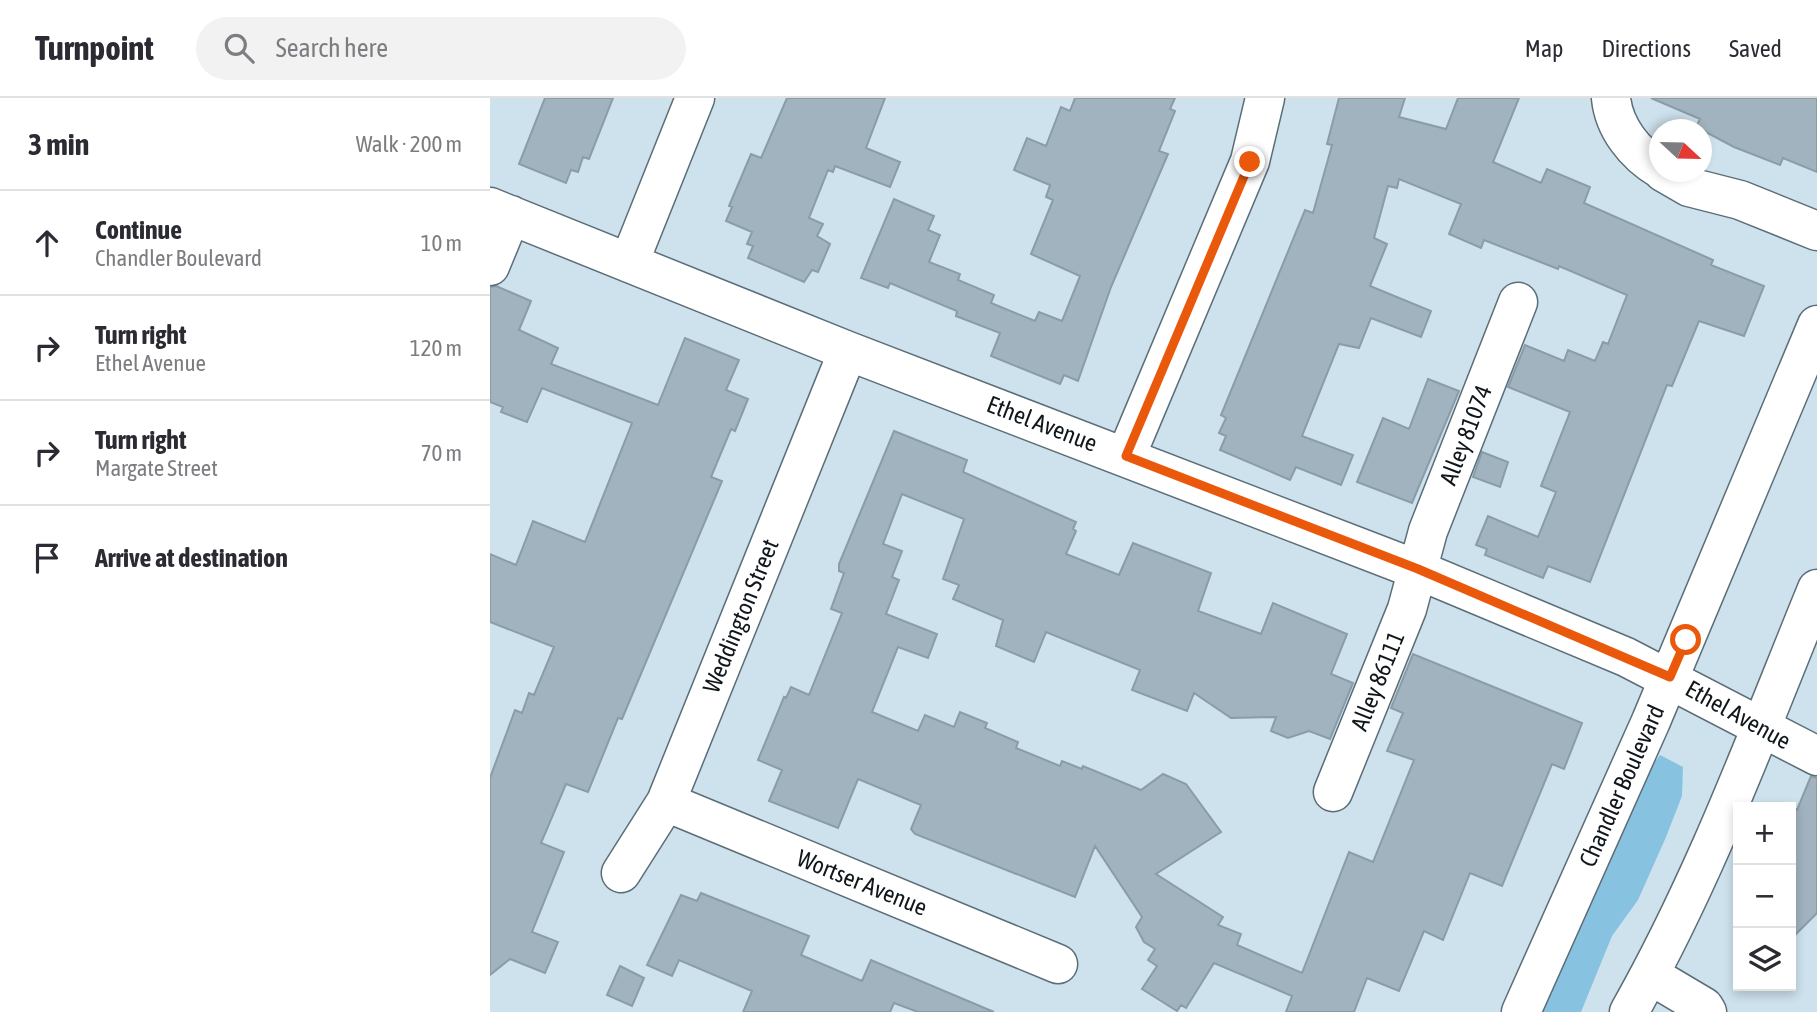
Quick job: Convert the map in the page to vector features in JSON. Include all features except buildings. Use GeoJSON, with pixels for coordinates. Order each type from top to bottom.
{"type":"FeatureCollection","features":[{"type":"Feature","properties":{"kind":"street"},"geometry":{"type":"LineString","coordinates":[[629,263],[695,98]]}},
{"type":"Feature","properties":{"kind":"street"},"geometry":{"type":"LineString","coordinates":[[1126,456],[1250,162],[1265,98]]}},
{"type":"Feature","properties":{"kind":"street"},"geometry":{"type":"LineString","coordinates":[[1611,98],[1623,134],[1649,161]]}},
{"type":"Feature","properties":{"kind":"street"},"geometry":{"type":"LineString","coordinates":[[1681,182],[1689,187],[1740,200],[1817,231]]}},
{"type":"Feature","properties":{"kind":"street"},"geometry":{"type":"LineString","coordinates":[[490,266],[501,211]]}},
{"type":"Feature","properties":{"kind":"street","name":"Ethel Avenue"},"geometry":{"type":"LineString","coordinates":[[501,211],[848,351],[1418,569],[1670,677],[1761,729],[1817,756]]}},
{"type":"Feature","properties":{"kind":"street","name":"Alley 81074"},"geometry":{"type":"LineString","coordinates":[[1418,569],[1428,531],[1518,302]]}},
{"type":"Feature","properties":{"kind":"street","name":"Chandler Boulevard"},"geometry":{"type":"LineString","coordinates":[[1521,1012],[1670,677],[1817,326]]}},
{"type":"Feature","properties":{"kind":"street","name":"Weddington Street"},"geometry":{"type":"LineString","coordinates":[[621,873],[666,802],[848,351]]}},
{"type":"Feature","properties":{"kind":"street","name":"Alley 86111"},"geometry":{"type":"LineString","coordinates":[[1334,792],[1407,610],[1418,569]]}},
{"type":"Feature","properties":{"kind":"street"},"geometry":{"type":"LineString","coordinates":[[1629,1012],[1677,925],[1716,841],[1817,589]]}},
{"type":"Feature","properties":{"kind":"street","name":"Wortser Avenue"},"geometry":{"type":"LineString","coordinates":[[666,802],[1058,964]]}},
{"type":"Feature","properties":{"kind":"street"},"geometry":{"type":"LineString","coordinates":[[1650,975],[1704,1007],[1707,1012]]}},
{"type":"Feature","properties":{"kind":"shaded area"},"geometry":{"type":"Polygon","coordinates":[[[1660,755],[1683,767],[1682,796],[1638,900],[1612,936],[1581,1012],[1541,1012],[1646,774],[1660,755]]]}},
{"type":"Feature","properties":{"kind":"route"},"geometry":{"type":"LineString","coordinates":[[1250,162],[1126,456],[1418,569],[1670,677],[1686,640]]}}]}
